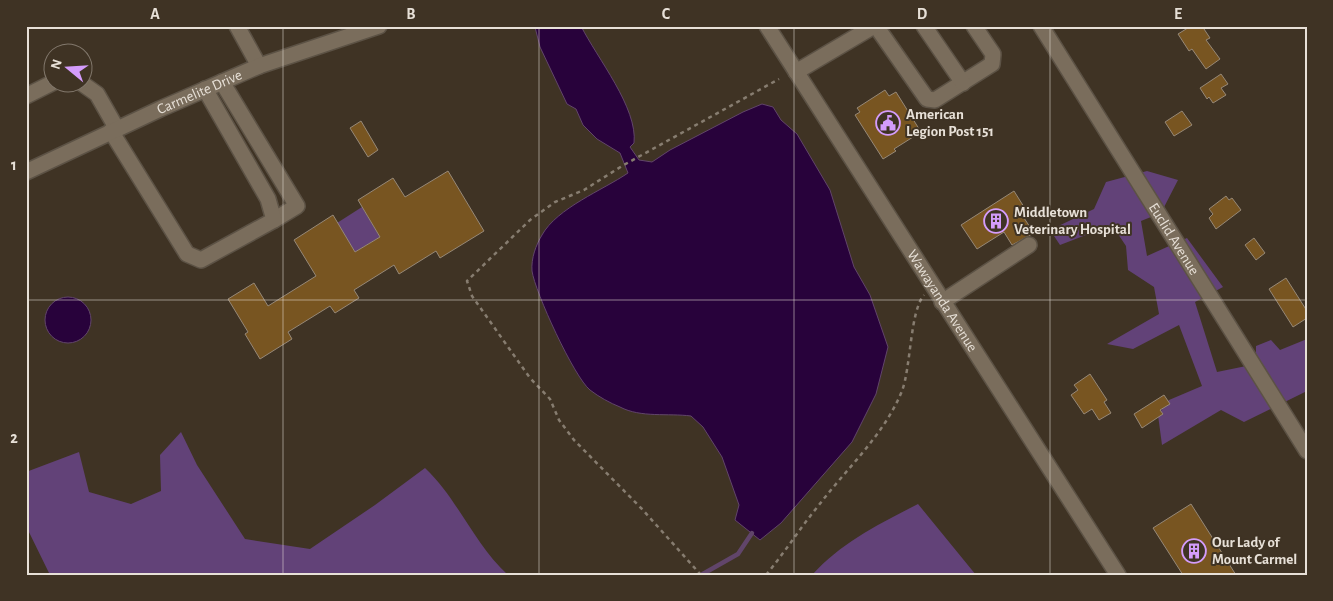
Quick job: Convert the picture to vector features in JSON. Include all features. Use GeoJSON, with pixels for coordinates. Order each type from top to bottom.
{"type":"FeatureCollection","features":[{"type":"Feature","properties":{"kind":"street"},"geometry":{"type":"LineString","coordinates":[[237,26],[260,66]]}},
{"type":"Feature","properties":{"kind":"street","name":"Carmelite Drive"},"geometry":{"type":"LineString","coordinates":[[26,172],[114,130],[260,66],[379,26]]}},
{"type":"Feature","properties":{"kind":"street","name":"Wawayanda Avenue"},"geometry":{"type":"LineString","coordinates":[[768,26],[942,302],[1118,575]]}},
{"type":"Feature","properties":{"kind":"street"},"geometry":{"type":"LineString","coordinates":[[796,72],[875,26],[926,99],[935,100],[992,64],[993,54],[974,26]]}},
{"type":"Feature","properties":{"kind":"street"},"geometry":{"type":"LineString","coordinates":[[924,26],[963,83]]}},
{"type":"Feature","properties":{"kind":"street","name":"Euclid Avenue"},"geometry":{"type":"LineString","coordinates":[[1041,26],[1307,451]]}},
{"type":"Feature","properties":{"kind":"street"},"geometry":{"type":"LineString","coordinates":[[92,90],[98,94],[114,130],[188,254],[201,260],[297,206],[222,82]]}},
{"type":"Feature","properties":{"kind":"street"},"geometry":{"type":"LineString","coordinates":[[26,96],[42,88]]}},
{"type":"Feature","properties":{"kind":"street"},"geometry":{"type":"LineString","coordinates":[[205,90],[268,200],[274,220]]}},
{"type":"Feature","properties":{"kind":"street"},"geometry":{"type":"LineString","coordinates":[[942,302],[1029,245]]}},
{"type":"Feature","properties":{"kind":"path"},"geometry":{"type":"LineString","coordinates":[[702,575],[642,508],[574,440],[559,420],[550,399],[530,378],[472,296],[467,281],[530,220],[555,202],[584,190],[622,166],[779,79]]}},
{"type":"Feature","properties":{"kind":"path"},"geometry":{"type":"LineString","coordinates":[[766,575],[792,544],[818,506],[874,439],[890,415],[902,390],[912,346],[915,314],[920,299],[932,285]]}},
{"type":"Feature","properties":{"kind":"shaded area"},"geometry":{"type":"Polygon","coordinates":[[[581,26],[615,83],[630,114],[634,129],[634,143],[630,147],[639,160],[652,162],[670,150],[762,104],[773,107],[781,120],[797,134],[830,190],[854,267],[870,295],[888,347],[876,394],[852,442],[781,523],[760,540],[735,520],[739,505],[722,457],[703,427],[691,416],[637,413],[608,402],[590,390],[565,352],[540,297],[532,271],[533,257],[540,239],[549,225],[558,216],[581,200],[628,173],[620,153],[597,139],[583,125],[576,109],[567,104],[540,47],[535,27],[581,26]]]}},
{"type":"Feature","properties":{"kind":"shaded area"},"geometry":{"type":"Polygon","coordinates":[[[1147,171],[1178,180],[1161,213],[1141,221],[1147,256],[1187,238],[1223,287],[1195,302],[1217,372],[1256,364],[1256,346],[1271,340],[1280,350],[1307,339],[1307,391],[1244,422],[1221,410],[1162,445],[1158,415],[1169,400],[1202,386],[1179,325],[1133,349],[1107,344],[1159,314],[1154,287],[1128,270],[1126,246],[1112,225],[1060,245],[1050,230],[1094,209],[1106,182],[1147,171]]]}},
{"type":"Feature","properties":{"kind":"shaded area"},"geometry":{"type":"Polygon","coordinates":[[[362,207],[380,237],[355,252],[337,223],[362,207]]]}},
{"type":"Feature","properties":{"kind":"shaded area"},"geometry":{"type":"Polygon","coordinates":[[[68,297],[81,301],[87,307],[91,320],[87,333],[81,339],[68,343],[55,339],[49,333],[45,320],[49,307],[55,301],[68,297]]]}},
{"type":"Feature","properties":{"kind":"shaded area"},"geometry":{"type":"Polygon","coordinates":[[[181,432],[197,465],[245,539],[310,549],[425,468],[447,493],[485,550],[508,575],[50,575],[26,526],[26,472],[79,452],[89,492],[131,504],[161,491],[160,455],[181,432]]]}},
{"type":"Feature","properties":{"kind":"shaded area"},"geometry":{"type":"Polygon","coordinates":[[[918,504],[976,575],[812,575],[848,543],[918,504]]]}},
{"type":"Feature","properties":{"kind":"building"},"geometry":{"type":"Polygon","coordinates":[[[1191,26],[1202,26],[1210,38],[1206,40],[1220,59],[1206,69],[1192,49],[1189,51],[1178,34],[1191,26]]]}},
{"type":"Feature","properties":{"kind":"building"},"geometry":{"type":"Polygon","coordinates":[[[1221,74],[1228,84],[1221,88],[1226,95],[1213,103],[1209,97],[1207,99],[1200,88],[1221,74]]]}},
{"type":"Feature","properties":{"kind":"building","name":"American Legion Post 151"},"geometry":{"type":"Polygon","coordinates":[[[885,90],[889,96],[896,92],[921,132],[894,149],[896,151],[883,159],[855,115],[860,112],[857,108],[885,90]]]}},
{"type":"Feature","properties":{"kind":"building"},"geometry":{"type":"Polygon","coordinates":[[[1182,111],[1192,125],[1174,136],[1165,122],[1182,111]]]}},
{"type":"Feature","properties":{"kind":"building"},"geometry":{"type":"Polygon","coordinates":[[[361,121],[378,150],[368,157],[350,128],[361,121]]]}},
{"type":"Feature","properties":{"kind":"building"},"geometry":{"type":"Polygon","coordinates":[[[448,171],[484,231],[440,258],[436,251],[399,274],[394,265],[354,290],[359,298],[335,313],[330,306],[288,332],[292,339],[260,359],[245,334],[248,332],[228,299],[254,283],[268,306],[316,276],[294,240],[333,215],[355,252],[380,237],[358,200],[393,178],[405,197],[448,171]]]}},
{"type":"Feature","properties":{"kind":"building","name":"Middletown Veterinary Hospital"},"geometry":{"type":"Polygon","coordinates":[[[1014,191],[1029,215],[1024,218],[1034,233],[1012,245],[1004,232],[977,249],[961,225],[1014,191]]]}},
{"type":"Feature","properties":{"kind":"building"},"geometry":{"type":"Polygon","coordinates":[[[1226,196],[1229,200],[1232,198],[1241,210],[1216,229],[1209,218],[1213,214],[1209,209],[1226,196]]]}},
{"type":"Feature","properties":{"kind":"building"},"geometry":{"type":"Polygon","coordinates":[[[1254,238],[1265,253],[1256,260],[1245,245],[1254,238]]]}},
{"type":"Feature","properties":{"kind":"building"},"geometry":{"type":"Polygon","coordinates":[[[1286,278],[1307,311],[1307,318],[1293,327],[1269,289],[1286,278]]]}},
{"type":"Feature","properties":{"kind":"building"},"geometry":{"type":"Polygon","coordinates":[[[1090,374],[1107,400],[1104,402],[1111,413],[1099,420],[1092,409],[1084,414],[1071,395],[1078,390],[1074,385],[1090,374]]]}},
{"type":"Feature","properties":{"kind":"building"},"geometry":{"type":"Polygon","coordinates":[[[1164,395],[1170,404],[1160,410],[1163,414],[1142,428],[1134,414],[1164,395]]]}},
{"type":"Feature","properties":{"kind":"building","name":"Our Lady of Mount Carmel"},"geometry":{"type":"Polygon","coordinates":[[[1191,504],[1236,575],[1183,575],[1153,528],[1191,504]]]}},
{"type":"Feature","properties":{"kind":"waterway"},"geometry":{"type":"LineString","coordinates":[[701,575],[738,554],[752,533]]}},
{"type":"Feature","properties":{"kind":"place","name":"American Legion Post 151"},"geometry":{"type":"Point","coordinates":[888,123]}},
{"type":"Feature","properties":{"kind":"place","name":"Middletown Veterinary Hospital"},"geometry":{"type":"Point","coordinates":[996,221]}},
{"type":"Feature","properties":{"kind":"place","name":"Our Lady of Mount Carmel"},"geometry":{"type":"Point","coordinates":[1194,551]}}]}
